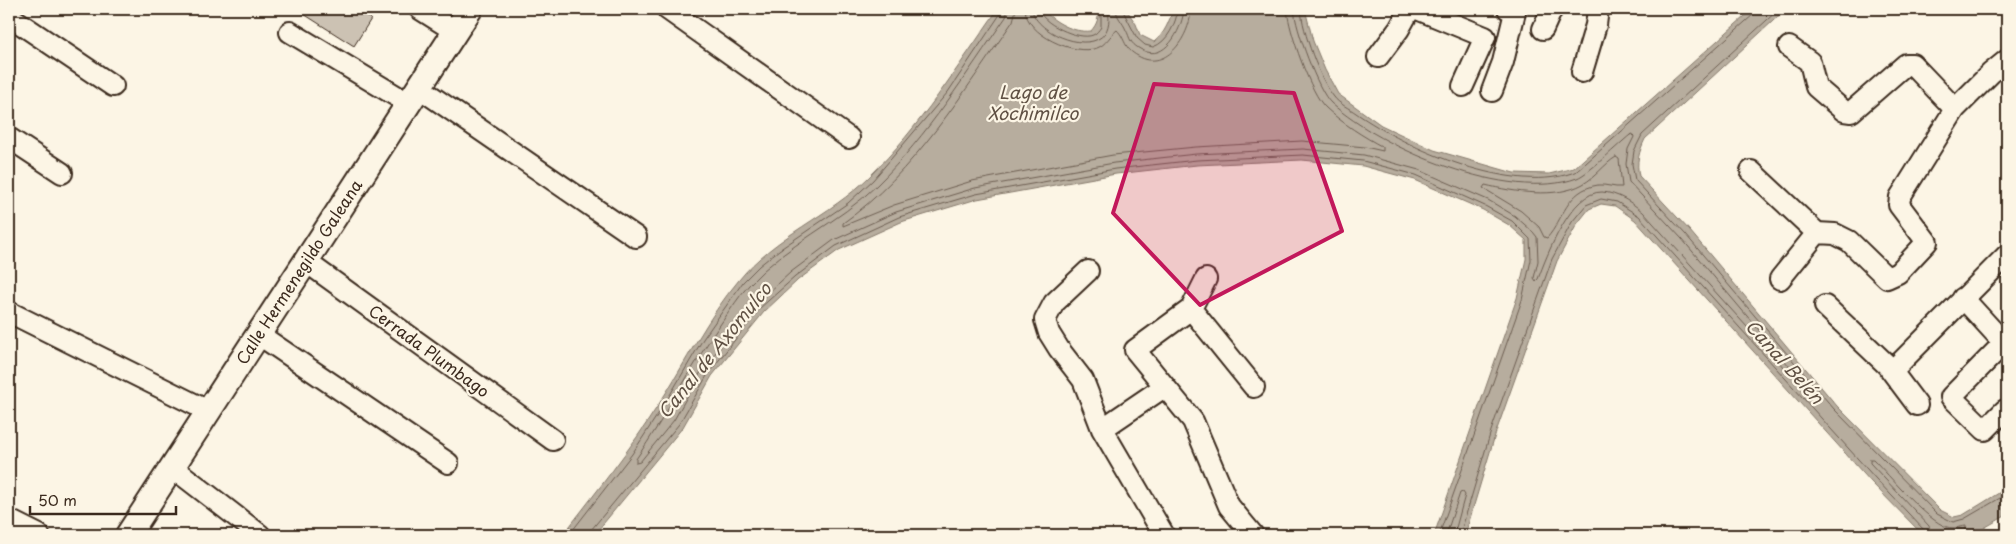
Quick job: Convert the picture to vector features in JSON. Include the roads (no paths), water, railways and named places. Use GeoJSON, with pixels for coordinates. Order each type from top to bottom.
{"type":"FeatureCollection","features":[{"type":"Feature","properties":{"kind":"street"},"geometry":{"type":"LineString","coordinates":[[420,9],[455,31]]}},
{"type":"Feature","properties":{"kind":"street","name":"Calle Hermenegildo Galeana"},"geometry":{"type":"LineString","coordinates":[[128,535],[470,9]]}},
{"type":"Feature","properties":{"kind":"street"},"geometry":{"type":"LineString","coordinates":[[667,9],[849,138]]}},
{"type":"Feature","properties":{"kind":"street"},"geometry":{"type":"LineString","coordinates":[[1378,57],[1399,29],[1410,9]]}},
{"type":"Feature","properties":{"kind":"street"},"geometry":{"type":"LineString","coordinates":[[1417,9],[1485,37],[1463,86]]}},
{"type":"Feature","properties":{"kind":"street"},"geometry":{"type":"LineString","coordinates":[[1492,91],[1503,62],[1515,12],[1508,9]]}},
{"type":"Feature","properties":{"kind":"street"},"geometry":{"type":"LineString","coordinates":[[1543,29],[1552,9]]}},
{"type":"Feature","properties":{"kind":"street"},"geometry":{"type":"LineString","coordinates":[[1582,72],[1596,25],[1598,9]]}},
{"type":"Feature","properties":{"kind":"street"},"geometry":{"type":"LineString","coordinates":[[9,16],[113,86]]}},
{"type":"Feature","properties":{"kind":"street"},"geometry":{"type":"LineString","coordinates":[[290,32],[413,95],[636,237]]}},
{"type":"Feature","properties":{"kind":"street"},"geometry":{"type":"LineString","coordinates":[[1788,47],[1810,62],[1816,86],[1844,111],[1851,112],[1906,64],[1912,64],[1955,108]]}},
{"type":"Feature","properties":{"kind":"street"},"geometry":{"type":"LineString","coordinates":[[1751,171],[1817,233],[1835,234],[1849,241],[1887,278],[1898,274],[1927,242],[1899,204],[1900,197],[1955,108],[2007,60]]}},
{"type":"Feature","properties":{"kind":"street"},"geometry":{"type":"LineString","coordinates":[[9,138],[62,173]]}},
{"type":"Feature","properties":{"kind":"street"},"geometry":{"type":"LineString","coordinates":[[1780,279],[1817,233]]}},
{"type":"Feature","properties":{"kind":"street"},"geometry":{"type":"LineString","coordinates":[[1892,371],[1962,298],[2007,255]]}},
{"type":"Feature","properties":{"kind":"street","name":"Cerrada Plumbago"},"geometry":{"type":"LineString","coordinates":[[305,261],[553,440]]}},
{"type":"Feature","properties":{"kind":"street"},"geometry":{"type":"LineString","coordinates":[[1088,271],[1054,303],[1045,320],[1048,333],[1058,349],[1083,380],[1102,428],[1164,535]]}},
{"type":"Feature","properties":{"kind":"street"},"geometry":{"type":"LineString","coordinates":[[1206,279],[1191,309],[1134,350],[1193,421],[1229,506],[1254,535]]}},
{"type":"Feature","properties":{"kind":"street"},"geometry":{"type":"LineString","coordinates":[[1962,298],[2004,343],[1952,397],[1985,430],[2005,410]]}},
{"type":"Feature","properties":{"kind":"street"},"geometry":{"type":"LineString","coordinates":[[1825,306],[1892,371],[1917,405]]}},
{"type":"Feature","properties":{"kind":"street"},"geometry":{"type":"LineString","coordinates":[[1191,309],[1254,386]]}},
{"type":"Feature","properties":{"kind":"street"},"geometry":{"type":"LineString","coordinates":[[9,312],[208,411]]}},
{"type":"Feature","properties":{"kind":"street"},"geometry":{"type":"LineString","coordinates":[[258,334],[448,463]]}},
{"type":"Feature","properties":{"kind":"street"},"geometry":{"type":"LineString","coordinates":[[1102,428],[1164,387]]}},
{"type":"Feature","properties":{"kind":"street"},"geometry":{"type":"LineString","coordinates":[[172,467],[260,535]]}},
{"type":"Feature","properties":{"kind":"street"},"geometry":{"type":"LineString","coordinates":[[9,520],[39,535]]}},
{"type":"Feature","properties":{"kind":"water","name":"Lago de Xochimilco"},"geometry":{"type":"Polygon","coordinates":[[[998,9],[1042,9],[1064,26],[1077,30],[1091,31],[1098,18],[1096,9],[1126,9],[1136,24],[1140,35],[1154,42],[1166,27],[1173,9],[1305,9],[1313,41],[1325,70],[1338,94],[1381,125],[1434,150],[1514,173],[1549,174],[1574,168],[1753,9],[1786,9],[1645,139],[1639,157],[1639,176],[1690,231],[1837,406],[1940,510],[1954,517],[1963,515],[2007,488],[2007,515],[1984,528],[1976,535],[1923,535],[1872,483],[1635,220],[1615,206],[1601,204],[1589,209],[1577,224],[1557,261],[1496,432],[1465,535],[1434,535],[1517,298],[1526,259],[1526,240],[1509,225],[1483,210],[1415,180],[1363,166],[1302,160],[1197,165],[1116,174],[977,199],[901,222],[839,250],[798,280],[764,312],[712,376],[683,427],[594,535],[563,535],[648,421],[707,325],[739,280],[753,265],[785,238],[854,191],[888,158],[938,96],[998,9]]]}},
{"type":"Feature","properties":{"kind":"water label","name":"Canal de Axomulco"},"geometry":{"type":"Point","coordinates":[715,351]}},
{"type":"Feature","properties":{"kind":"water label","name":"Canal Belén"},"geometry":{"type":"Point","coordinates":[1784,362]}}]}
